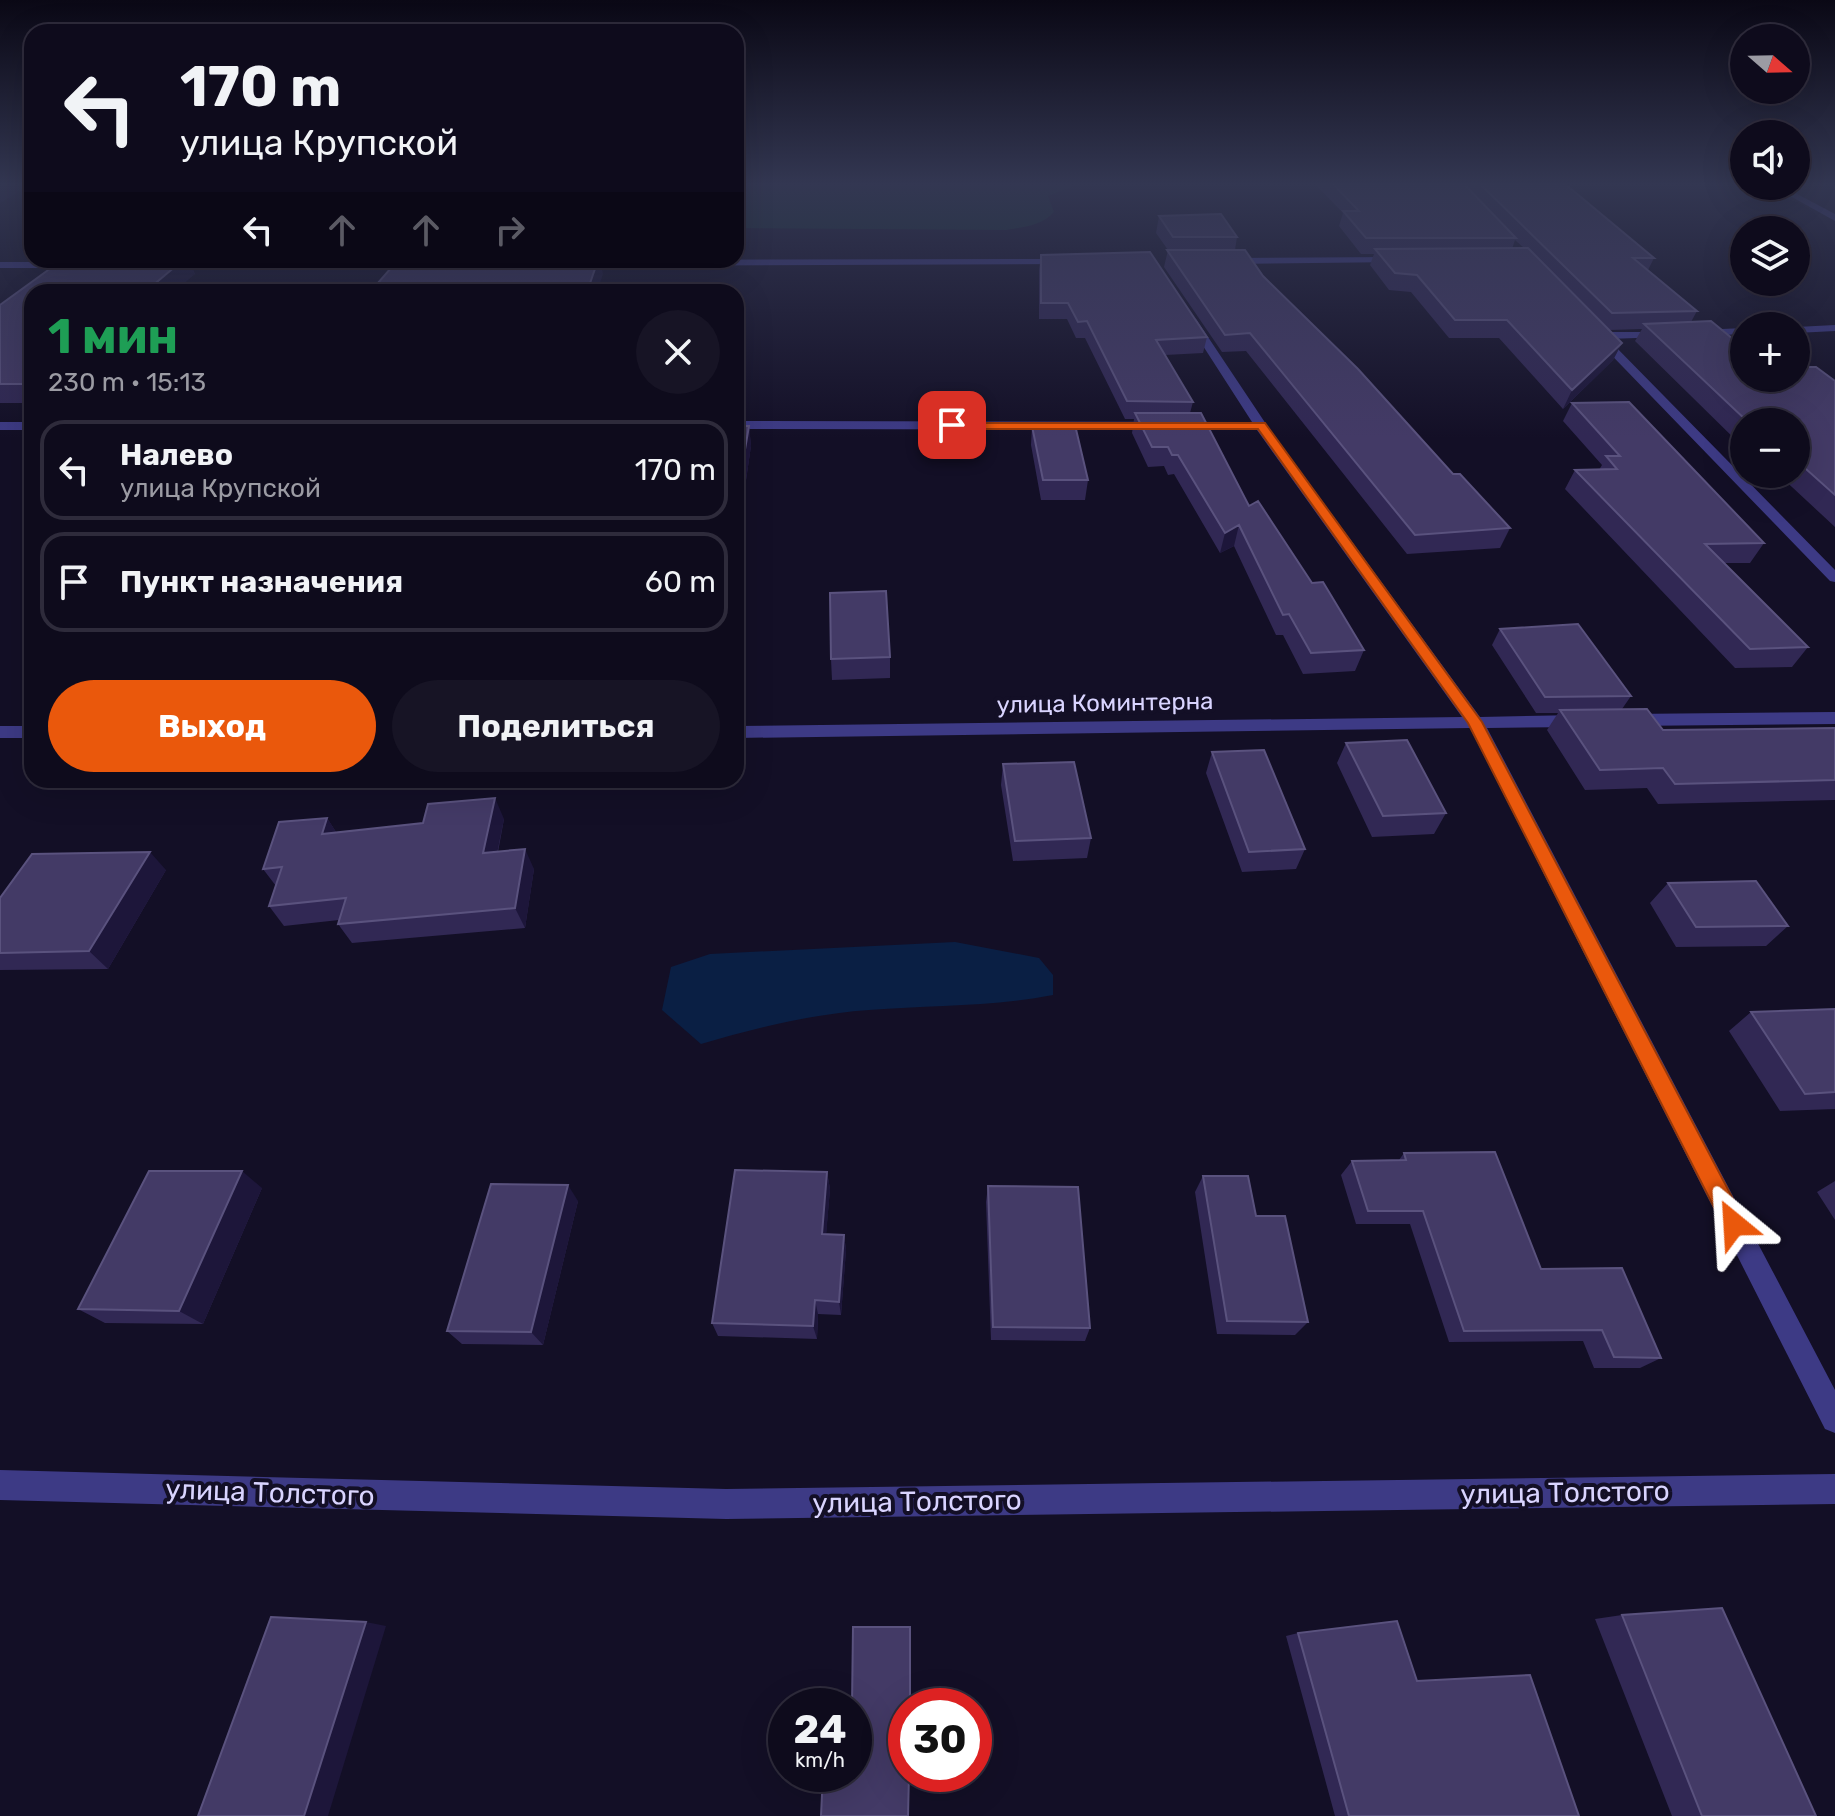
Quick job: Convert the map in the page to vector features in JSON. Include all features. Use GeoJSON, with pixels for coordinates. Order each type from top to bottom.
{"type":"FeatureCollection","features":[{"type":"Feature","properties":{"kind":"street"},"geometry":{"type":"LineString","coordinates":[[0,281],[21,268]]}},
{"type":"Feature","properties":{"kind":"street"},"geometry":{"type":"LineString","coordinates":[[1177,299],[1261,426],[1475,722],[1835,1419]]}},
{"type":"Feature","properties":{"kind":"street"},"geometry":{"type":"LineString","coordinates":[[1589,325],[1835,578]]}},
{"type":"Feature","properties":{"kind":"street"},"geometry":{"type":"LineString","coordinates":[[1810,329],[1835,328]]}},
{"type":"Feature","properties":{"kind":"street"},"geometry":{"type":"LineString","coordinates":[[1686,333],[1730,331]]}},
{"type":"Feature","properties":{"kind":"street"},"geometry":{"type":"LineString","coordinates":[[1600,336],[1672,334]]}},
{"type":"Feature","properties":{"kind":"street"},"geometry":{"type":"LineString","coordinates":[[744,425],[1261,426]]}},
{"type":"Feature","properties":{"kind":"street"},"geometry":{"type":"LineString","coordinates":[[0,426],[24,426]]}},
{"type":"Feature","properties":{"kind":"street","name":"улица Коминтерна"},"geometry":{"type":"LineString","coordinates":[[744,732],[1835,718]]}},
{"type":"Feature","properties":{"kind":"street"},"geometry":{"type":"LineString","coordinates":[[0,732],[24,732]]}},
{"type":"Feature","properties":{"kind":"street","name":"улица Толстого"},"geometry":{"type":"LineString","coordinates":[[0,1485],[726,1504],[1835,1489]]}},
{"type":"Feature","properties":{"kind":"water"},"geometry":{"type":"Polygon","coordinates":[[[955,942],[1039,958],[1053,975],[1053,995],[984,1004],[826,1015],[763,1027],[701,1044],[662,1010],[671,967],[710,954],[955,942]]]}},
{"type":"Feature","properties":{"kind":"building"},"geometry":{"type":"Polygon","coordinates":[[[51,268],[174,268],[154,284],[29,284],[51,268]]]}},
{"type":"Feature","properties":{"kind":"building"},"geometry":{"type":"Polygon","coordinates":[[[391,268],[595,268],[590,284],[377,284],[391,268]]]}},
{"type":"Feature","properties":{"kind":"building"},"geometry":{"type":"Polygon","coordinates":[[[1041,268],[1161,268],[1207,337],[1156,340],[1193,402],[1127,401],[1087,321],[1078,322],[1068,303],[1041,303],[1041,268]]]}},
{"type":"Feature","properties":{"kind":"building"},"geometry":{"type":"Polygon","coordinates":[[[1179,268],[1257,268],[1358,369],[1453,474],[1460,474],[1510,528],[1415,535],[1250,333],[1225,335],[1179,268]]]}},
{"type":"Feature","properties":{"kind":"building"},"geometry":{"type":"Polygon","coordinates":[[[1391,268],[1548,268],[1622,343],[1572,390],[1507,320],[1455,320],[1417,275],[1395,273],[1391,268]]]}},
{"type":"Feature","properties":{"kind":"building"},"geometry":{"type":"Polygon","coordinates":[[[1566,268],[1645,268],[1697,311],[1612,313],[1566,268]]]}},
{"type":"Feature","properties":{"kind":"building"},"geometry":{"type":"Polygon","coordinates":[[[24,288],[24,384],[0,384],[0,305],[24,288]]]}},
{"type":"Feature","properties":{"kind":"building"},"geometry":{"type":"Polygon","coordinates":[[[1711,321],[1730,337],[1730,392],[1810,392],[1810,367],[1816,367],[1835,381],[1835,495],[1810,473],[1810,408],[1733,408],[1644,324],[1711,321]]]}},
{"type":"Feature","properties":{"kind":"building"},"geometry":{"type":"Polygon","coordinates":[[[1629,402],[1764,543],[1705,544],[1808,647],[1750,649],[1575,470],[1617,469],[1606,456],[1620,456],[1572,403],[1629,402]]]}},
{"type":"Feature","properties":{"kind":"building"},"geometry":{"type":"Polygon","coordinates":[[[1135,413],[1201,413],[1249,506],[1258,501],[1312,583],[1323,582],[1364,650],[1311,653],[1289,614],[1283,615],[1239,525],[1225,533],[1178,455],[1172,455],[1168,447],[1152,447],[1135,413]]]}},
{"type":"Feature","properties":{"kind":"building"},"geometry":{"type":"Polygon","coordinates":[[[1075,425],[1088,480],[1043,480],[1032,426],[1075,425]]]}},
{"type":"Feature","properties":{"kind":"building"},"geometry":{"type":"Polygon","coordinates":[[[744,426],[749,426],[744,455],[744,426]]]}},
{"type":"Feature","properties":{"kind":"building"},"geometry":{"type":"Polygon","coordinates":[[[886,591],[890,657],[831,659],[830,593],[886,591]]]}},
{"type":"Feature","properties":{"kind":"building"},"geometry":{"type":"Polygon","coordinates":[[[1578,624],[1631,696],[1545,697],[1500,629],[1578,624]]]}},
{"type":"Feature","properties":{"kind":"building"},"geometry":{"type":"Polygon","coordinates":[[[1647,709],[1663,730],[1835,728],[1835,780],[1675,784],[1663,768],[1600,770],[1560,710],[1647,709]]]}},
{"type":"Feature","properties":{"kind":"building"},"geometry":{"type":"Polygon","coordinates":[[[1407,740],[1446,813],[1383,816],[1346,743],[1407,740]]]}},
{"type":"Feature","properties":{"kind":"building"},"geometry":{"type":"Polygon","coordinates":[[[1264,750],[1305,849],[1249,852],[1212,752],[1264,750]]]}},
{"type":"Feature","properties":{"kind":"building"},"geometry":{"type":"Polygon","coordinates":[[[1074,762],[1091,838],[1015,841],[1003,764],[1074,762]]]}},
{"type":"Feature","properties":{"kind":"building"},"geometry":{"type":"Polygon","coordinates":[[[495,798],[483,853],[525,849],[515,908],[338,924],[346,898],[269,906],[282,867],[263,869],[279,822],[327,818],[322,834],[423,823],[428,804],[495,798]]]}},
{"type":"Feature","properties":{"kind":"building"},"geometry":{"type":"Polygon","coordinates":[[[150,852],[89,951],[0,953],[0,898],[32,854],[150,852]]]}},
{"type":"Feature","properties":{"kind":"building"},"geometry":{"type":"Polygon","coordinates":[[[1756,881],[1788,926],[1696,927],[1668,883],[1756,881]]]}},
{"type":"Feature","properties":{"kind":"building"},"geometry":{"type":"Polygon","coordinates":[[[1835,1009],[1835,1092],[1805,1094],[1751,1012],[1835,1009]]]}},
{"type":"Feature","properties":{"kind":"building"},"geometry":{"type":"Polygon","coordinates":[[[1495,1152],[1541,1269],[1622,1268],[1661,1358],[1614,1357],[1602,1330],[1464,1331],[1423,1211],[1368,1211],[1352,1161],[1406,1160],[1404,1153],[1495,1152]]]}},
{"type":"Feature","properties":{"kind":"building"},"geometry":{"type":"Polygon","coordinates":[[[735,1170],[827,1172],[822,1234],[844,1235],[839,1302],[815,1300],[813,1326],[712,1323],[735,1170]]]}},
{"type":"Feature","properties":{"kind":"building"},"geometry":{"type":"Polygon","coordinates":[[[149,1171],[242,1171],[179,1311],[78,1309],[149,1171]]]}},
{"type":"Feature","properties":{"kind":"building"},"geometry":{"type":"Polygon","coordinates":[[[1203,1176],[1248,1176],[1256,1216],[1285,1216],[1308,1322],[1227,1321],[1203,1176]]]}},
{"type":"Feature","properties":{"kind":"building"},"geometry":{"type":"Polygon","coordinates":[[[491,1184],[568,1185],[531,1332],[447,1331],[491,1184]]]}},
{"type":"Feature","properties":{"kind":"building"},"geometry":{"type":"Polygon","coordinates":[[[988,1186],[1078,1187],[1090,1328],[993,1327],[988,1186]]]}},
{"type":"Feature","properties":{"kind":"building"},"geometry":{"type":"Polygon","coordinates":[[[1722,1608],[1816,1816],[1702,1816],[1622,1615],[1722,1608]]]}},
{"type":"Feature","properties":{"kind":"building"},"geometry":{"type":"Polygon","coordinates":[[[271,1617],[366,1622],[304,1816],[198,1816],[271,1617]]]}},
{"type":"Feature","properties":{"kind":"building"},"geometry":{"type":"Polygon","coordinates":[[[1397,1621],[1417,1681],[1530,1675],[1579,1816],[1349,1816],[1298,1633],[1397,1621]]]}},
{"type":"Feature","properties":{"kind":"building"},"geometry":{"type":"Polygon","coordinates":[[[853,1627],[910,1627],[910,1688],[888,1688],[888,1792],[909,1792],[908,1816],[821,1816],[822,1792],[872,1792],[872,1688],[852,1688],[853,1627]]]}},
{"type":"Feature","properties":{"kind":"route"},"geometry":{"type":"LineString","coordinates":[[952,425],[1261,426],[1475,722],[1734,1224]]}}]}
